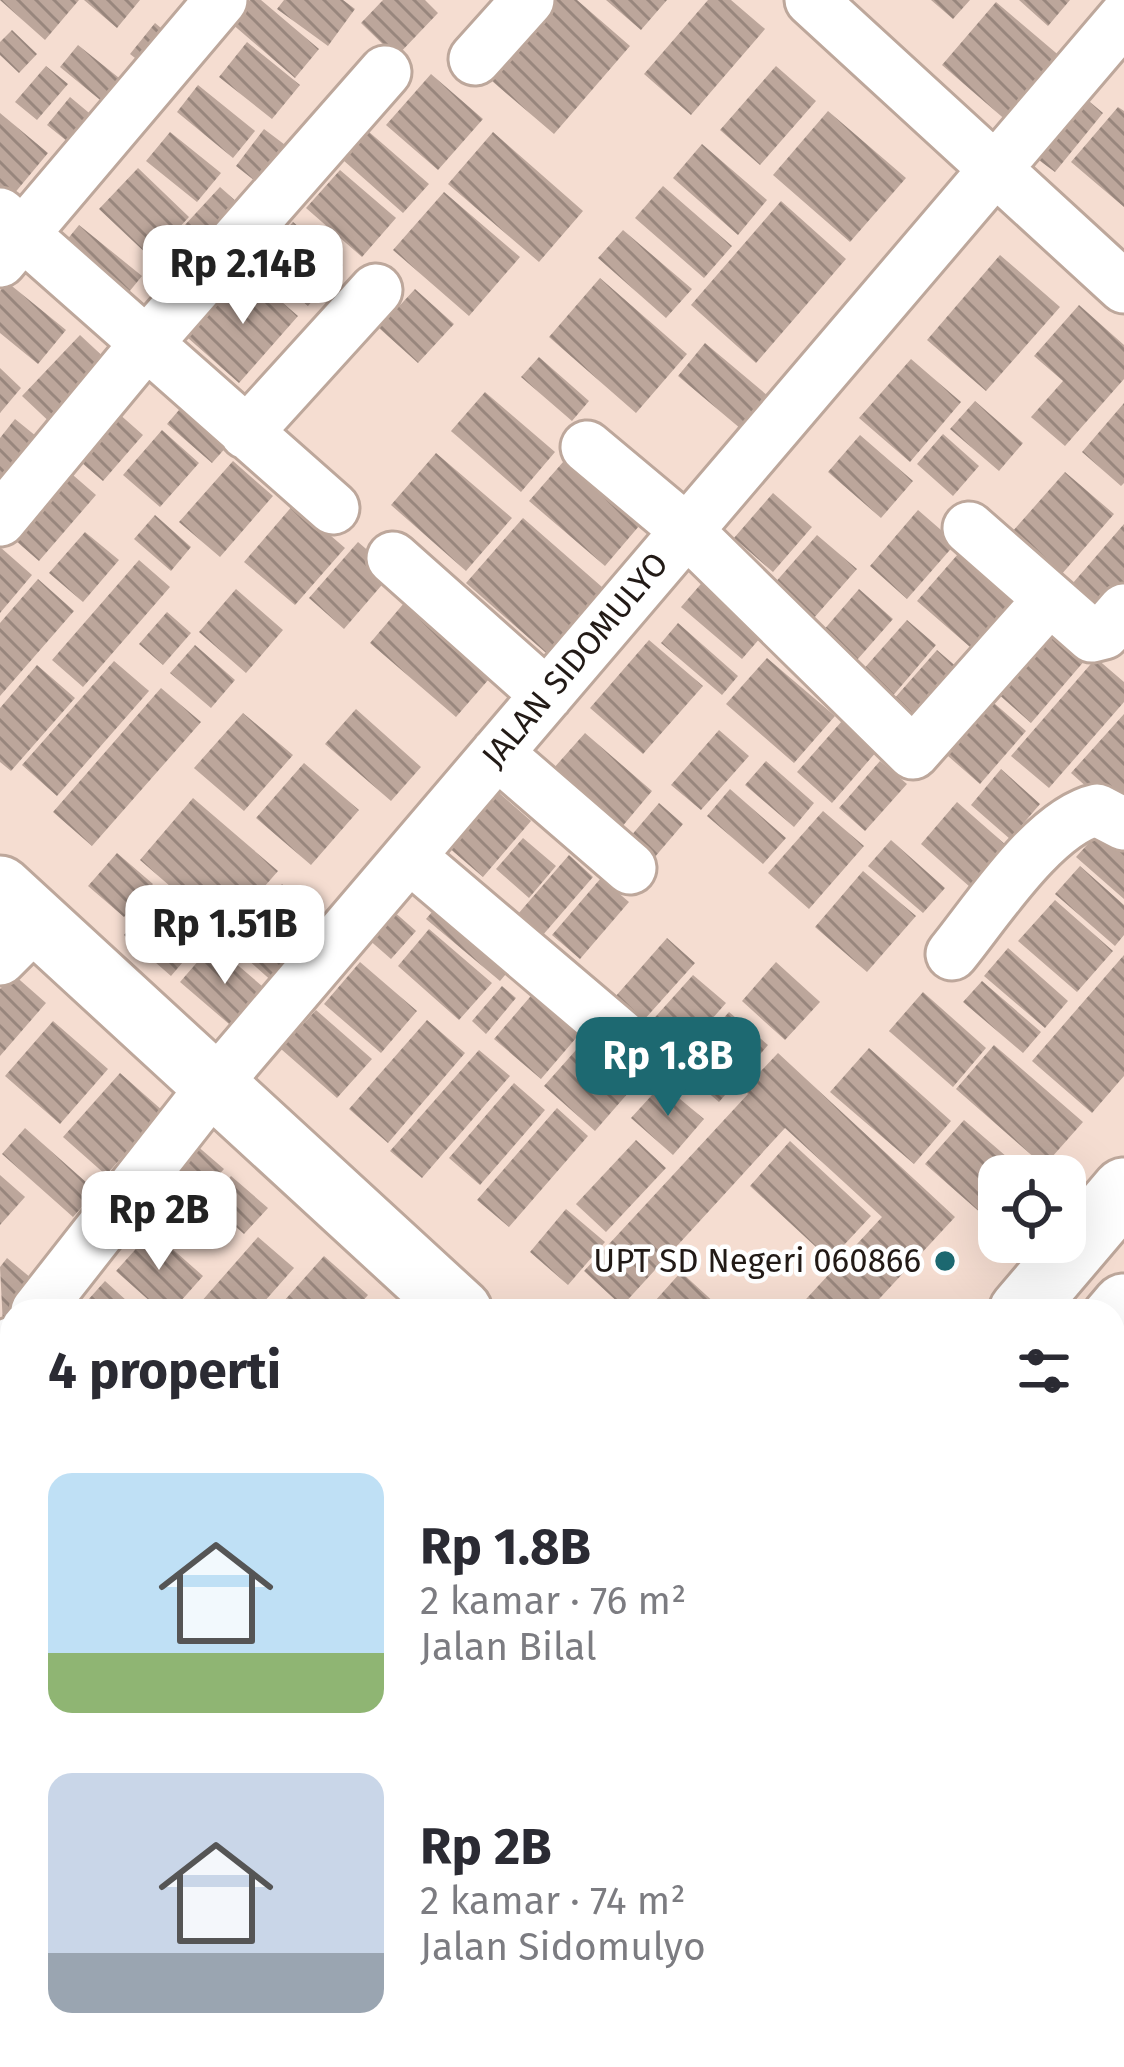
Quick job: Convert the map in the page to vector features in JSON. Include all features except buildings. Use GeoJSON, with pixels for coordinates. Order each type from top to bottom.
{"type":"FeatureCollection","features":[{"type":"Feature","properties":{"kind":"main road"},"geometry":{"type":"LineString","coordinates":[[12,923],[215,1084],[447,1299]]}},
{"type":"Feature","properties":{"kind":"main road"},"geometry":{"type":"LineString","coordinates":[[1031,1299],[1124,1190]]}},
{"type":"Feature","properties":{"kind":"street"},"geometry":{"type":"LineString","coordinates":[[221,0],[7,237],[145,345],[333,508]]}},
{"type":"Feature","properties":{"kind":"street"},"geometry":{"type":"LineString","coordinates":[[476,59],[528,0]]}},
{"type":"Feature","properties":{"kind":"street"},"geometry":{"type":"LineString","coordinates":[[811,0],[1124,287]]}},
{"type":"Feature","properties":{"kind":"street","name":"JALAN SIDOMULYO"},"geometry":{"type":"LineString","coordinates":[[46,1299],[215,1084],[1124,18]]}},
{"type":"Feature","properties":{"kind":"street"},"geometry":{"type":"LineString","coordinates":[[0,520],[145,345],[386,72]]}},
{"type":"Feature","properties":{"kind":"street"},"geometry":{"type":"LineString","coordinates":[[247,433],[376,290]]}},
{"type":"Feature","properties":{"kind":"street"},"geometry":{"type":"LineString","coordinates":[[587,447],[685,529],[913,753],[1049,600]]}},
{"type":"Feature","properties":{"kind":"street"},"geometry":{"type":"LineString","coordinates":[[969,528],[1092,636],[1104,633],[1124,610]]}},
{"type":"Feature","properties":{"kind":"street"},"geometry":{"type":"LineString","coordinates":[[393,558],[547,695]]}},
{"type":"Feature","properties":{"kind":"street"},"geometry":{"type":"LineString","coordinates":[[497,753],[630,868]]}},
{"type":"Feature","properties":{"kind":"street"},"geometry":{"type":"LineString","coordinates":[[952,954],[1052,832],[1077,814],[1097,810],[1124,824]]}},
{"type":"Feature","properties":{"kind":"street"},"geometry":{"type":"LineString","coordinates":[[410,857],[656,1065]]}},
{"type":"Feature","properties":{"kind":"place","name":"UPT SD Negeri 060866"},"geometry":{"type":"Point","coordinates":[945,1261]}}]}
